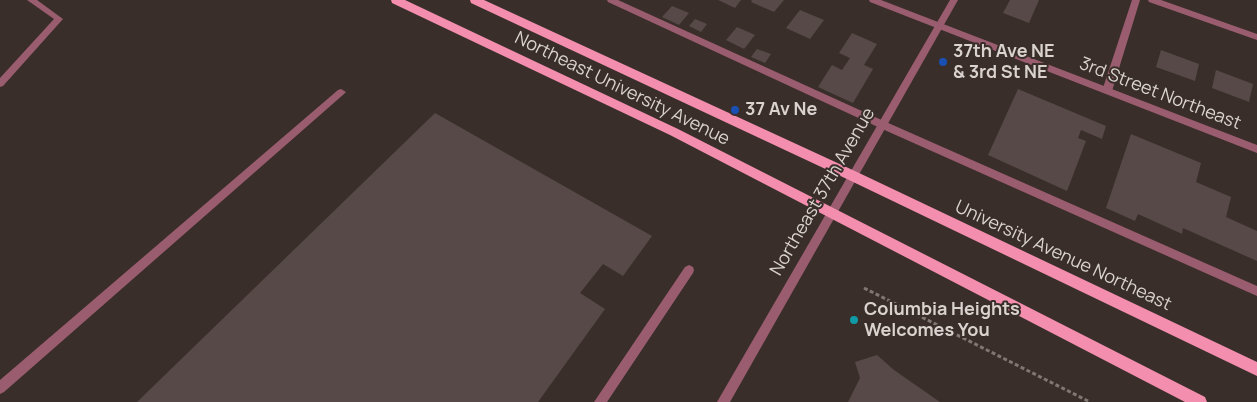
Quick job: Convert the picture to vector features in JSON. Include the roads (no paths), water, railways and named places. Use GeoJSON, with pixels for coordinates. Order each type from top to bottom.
{"type":"FeatureCollection","features":[{"type":"Feature","properties":{"kind":"main road","name":"Northeast University Avenue"},"geometry":{"type":"LineString","coordinates":[[396,0],[674,132],[832,213]]}},
{"type":"Feature","properties":{"kind":"main road","name":"Northeast University Avenue"},"geometry":{"type":"LineString","coordinates":[[475,0],[853,176]]}},
{"type":"Feature","properties":{"kind":"main road","name":"University Avenue Northeast"},"geometry":{"type":"LineString","coordinates":[[853,176],[1257,369]]}},
{"type":"Feature","properties":{"kind":"main road"},"geometry":{"type":"LineString","coordinates":[[832,213],[1200,402]]}},
{"type":"Feature","properties":{"kind":"street"},"geometry":{"type":"LineString","coordinates":[[0,84],[59,19],[31,0]]}},
{"type":"Feature","properties":{"kind":"street"},"geometry":{"type":"LineString","coordinates":[[611,0],[883,125],[1257,291]]}},
{"type":"Feature","properties":{"kind":"street","name":"3rd Street Northeast"},"geometry":{"type":"LineString","coordinates":[[873,0],[1257,149]]}},
{"type":"Feature","properties":{"kind":"street","name":"Northeast 37th Avenue"},"geometry":{"type":"LineString","coordinates":[[723,402],[954,0]]}},
{"type":"Feature","properties":{"kind":"street"},"geometry":{"type":"LineString","coordinates":[[1107,91],[1136,0]]}},
{"type":"Feature","properties":{"kind":"street"},"geometry":{"type":"LineString","coordinates":[[1152,0],[1257,37]]}},
{"type":"Feature","properties":{"kind":"street"},"geometry":{"type":"LineString","coordinates":[[0,388],[341,92]]}},
{"type":"Feature","properties":{"kind":"street"},"geometry":{"type":"LineString","coordinates":[[600,402],[690,270]]}},
{"type":"Feature","properties":{"kind":"place","name":"37th Ave NE & 3rd St NE"},"geometry":{"type":"Point","coordinates":[943,62]}},
{"type":"Feature","properties":{"kind":"place","name":"37 Av Ne"},"geometry":{"type":"Point","coordinates":[735,110]}},
{"type":"Feature","properties":{"kind":"place","name":"Columbia Heights Welcomes You"},"geometry":{"type":"Point","coordinates":[854,320]}}]}
